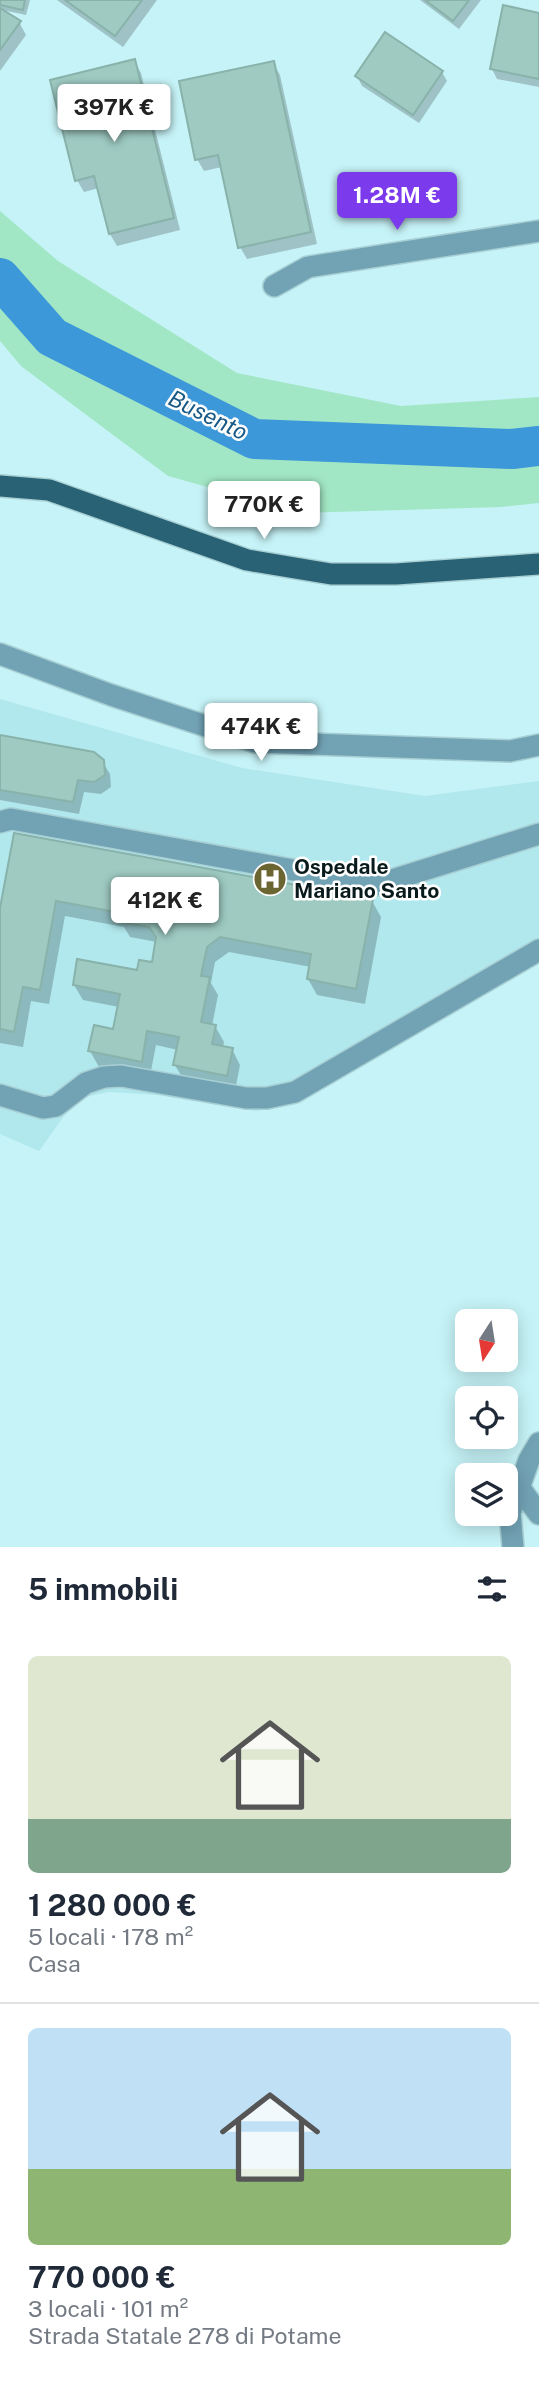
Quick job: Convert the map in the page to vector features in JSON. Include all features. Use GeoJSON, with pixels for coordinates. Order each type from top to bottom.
{"type":"FeatureCollection","features":[{"type":"Feature","properties":{"kind":"main road"},"geometry":{"type":"LineString","coordinates":[[0,485],[49,490],[247,560],[331,574],[396,574],[539,564]]}},
{"type":"Feature","properties":{"kind":"street"},"geometry":{"type":"LineString","coordinates":[[274,286],[308,267],[539,231]]}},
{"type":"Feature","properties":{"kind":"street"},"geometry":{"type":"LineString","coordinates":[[0,654],[111,695],[255,742],[510,751],[539,745]]}},
{"type":"Feature","properties":{"kind":"street"},"geometry":{"type":"LineString","coordinates":[[0,822],[11,820],[376,884],[539,834]]}},
{"type":"Feature","properties":{"kind":"street"},"geometry":{"type":"LineString","coordinates":[[0,1095],[43,1108],[56,1106],[86,1083],[104,1077],[121,1076],[246,1098],[267,1098],[295,1092],[539,950]]}},
{"type":"Feature","properties":{"kind":"street"},"geometry":{"type":"LineString","coordinates":[[513,1547],[510,1513],[529,1460],[539,1443]]}},
{"type":"Feature","properties":{"kind":"street"},"geometry":{"type":"LineString","coordinates":[[519,1487],[539,1514]]}},
{"type":"Feature","properties":{"kind":"shaded area","name":"Ospedale Mariano Santo"},"geometry":{"type":"Polygon","coordinates":[[[0,699],[242,768],[425,796],[539,781],[539,962],[299,1098],[273,1108],[256,1111],[157,1095],[109,1092],[85,1097],[64,1116],[39,1151],[0,1134],[0,699]]]}},
{"type":"Feature","properties":{"kind":"green space"},"geometry":{"type":"Polygon","coordinates":[[[0,211],[58,261],[237,373],[401,406],[539,397],[539,503],[501,507],[301,513],[168,476],[21,366],[0,341],[0,211]]]}},
{"type":"Feature","properties":{"kind":"building"},"geometry":{"type":"Polygon","coordinates":[[[0,0],[25,0],[23,10],[0,5],[0,0]]]}},
{"type":"Feature","properties":{"kind":"building"},"geometry":{"type":"Polygon","coordinates":[[[65,0],[142,0],[115,36],[65,0]]]}},
{"type":"Feature","properties":{"kind":"building"},"geometry":{"type":"Polygon","coordinates":[[[425,0],[469,0],[453,21],[425,0]]]}},
{"type":"Feature","properties":{"kind":"building"},"geometry":{"type":"Polygon","coordinates":[[[503,5],[539,13],[539,79],[490,69],[503,5]]]}},
{"type":"Feature","properties":{"kind":"building"},"geometry":{"type":"Polygon","coordinates":[[[0,8],[21,21],[0,50],[0,8]]]}},
{"type":"Feature","properties":{"kind":"building"},"geometry":{"type":"Polygon","coordinates":[[[385,32],[443,71],[413,115],[355,76],[385,32]]]}},
{"type":"Feature","properties":{"kind":"building"},"geometry":{"type":"Polygon","coordinates":[[[135,59],[174,218],[109,234],[94,176],[75,181],[50,80],[135,59]]]}},
{"type":"Feature","properties":{"kind":"building"},"geometry":{"type":"Polygon","coordinates":[[[274,61],[311,232],[238,248],[218,155],[195,160],[179,81],[274,61]]]}},
{"type":"Feature","properties":{"kind":"building"},"geometry":{"type":"Polygon","coordinates":[[[0,735],[94,752],[104,760],[105,775],[94,782],[78,780],[73,802],[0,790],[0,735]]]}},
{"type":"Feature","properties":{"kind":"building"},"geometry":{"type":"Polygon","coordinates":[[[14,833],[373,899],[356,989],[307,979],[311,954],[220,937],[207,947],[201,976],[210,977],[201,1022],[216,1025],[212,1044],[233,1048],[227,1076],[173,1065],[179,1037],[147,1031],[142,1062],[88,1051],[94,1025],[113,1029],[120,994],[73,985],[77,959],[137,970],[139,960],[152,962],[156,937],[149,927],[119,922],[121,913],[56,901],[40,990],[23,987],[14,1032],[0,1029],[0,908],[14,833]]]}},
{"type":"Feature","properties":{"kind":"waterway","name":"Busento"},"geometry":{"type":"LineString","coordinates":[[0,278],[52,337],[254,439],[512,449],[539,446]]}},
{"type":"Feature","properties":{"kind":"place","name":"Ospedale Mariano Santo"},"geometry":{"type":"Point","coordinates":[270,879]}}]}
